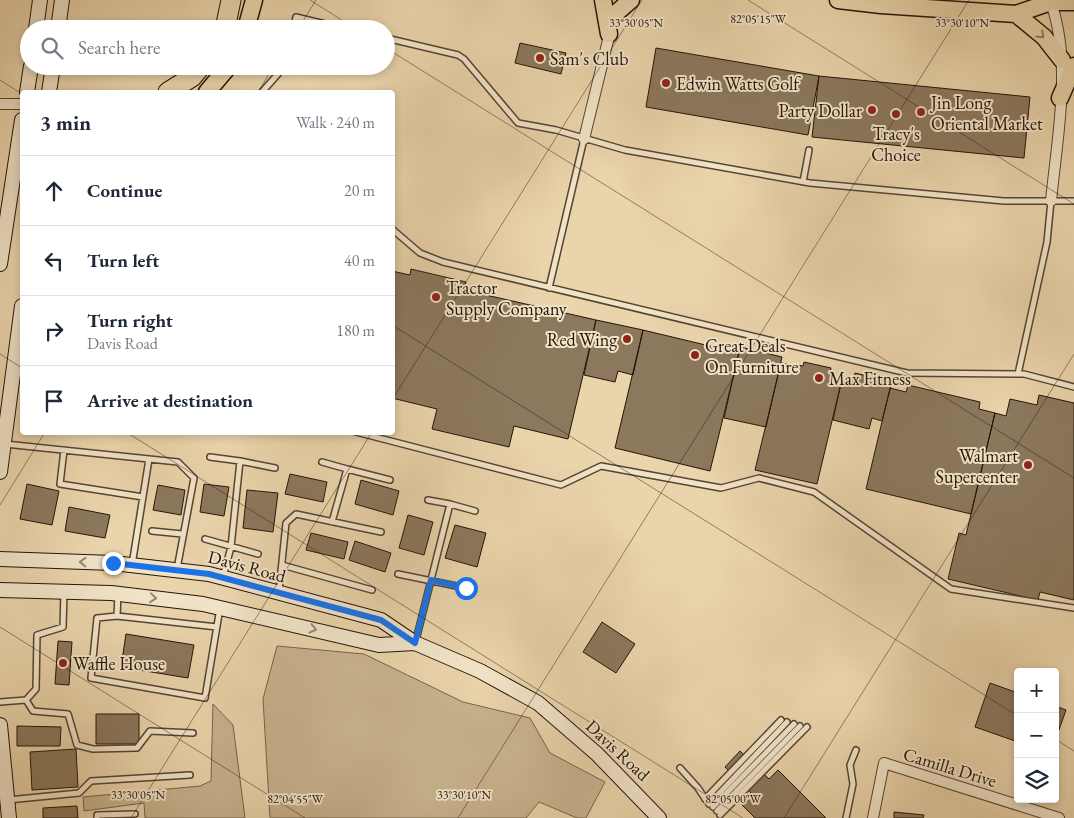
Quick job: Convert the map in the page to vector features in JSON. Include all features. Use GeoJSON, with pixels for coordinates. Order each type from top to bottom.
{"type":"FeatureCollection","features":[{"type":"Feature","properties":{"kind":"highway"},"geometry":{"type":"LineString","coordinates":[[227,20],[231,0]]}},
{"type":"Feature","properties":{"kind":"highway"},"geometry":{"type":"LineString","coordinates":[[171,90],[194,75]]}},
{"type":"Feature","properties":{"kind":"main road"},"geometry":{"type":"LineString","coordinates":[[37,20],[40,0]]}},
{"type":"Feature","properties":{"kind":"main road"},"geometry":{"type":"LineString","coordinates":[[59,20],[62,0]]}},
{"type":"Feature","properties":{"kind":"main road"},"geometry":{"type":"LineString","coordinates":[[248,20],[254,0]]}},
{"type":"Feature","properties":{"kind":"main road"},"geometry":{"type":"LineString","coordinates":[[603,0],[609,34]]}},
{"type":"Feature","properties":{"kind":"main road"},"geometry":{"type":"LineString","coordinates":[[618,7],[631,0]]}},
{"type":"Feature","properties":{"kind":"main road"},"geometry":{"type":"LineString","coordinates":[[838,0],[881,5],[1016,14],[1049,1],[1074,2]]}},
{"type":"Feature","properties":{"kind":"main road"},"geometry":{"type":"LineString","coordinates":[[1016,14],[1044,37],[1068,63],[1060,98]]}},
{"type":"Feature","properties":{"kind":"main road"},"geometry":{"type":"LineString","coordinates":[[27,90],[29,75]]}},
{"type":"Feature","properties":{"kind":"main road"},"geometry":{"type":"LineString","coordinates":[[49,90],[52,75]]}},
{"type":"Feature","properties":{"kind":"main road"},"geometry":{"type":"LineString","coordinates":[[209,90],[221,75]]}},
{"type":"Feature","properties":{"kind":"main road"},"geometry":{"type":"LineString","coordinates":[[0,264],[20,133]]}},
{"type":"Feature","properties":{"kind":"main road"},"geometry":{"type":"LineString","coordinates":[[0,472],[3,444],[19,359],[20,341]]}},
{"type":"Feature","properties":{"kind":"main road","name":"Davis Road"},"geometry":{"type":"LineString","coordinates":[[0,559],[177,569],[223,578],[381,620],[415,643],[480,671],[538,703],[596,754],[659,818]]}},
{"type":"Feature","properties":{"kind":"main road","name":"Davis Road"},"geometry":{"type":"LineString","coordinates":[[0,590],[118,594],[203,604],[379,645],[415,643]]}},
{"type":"Feature","properties":{"kind":"main road"},"geometry":{"type":"LineString","coordinates":[[0,725],[9,818]]}},
{"type":"Feature","properties":{"kind":"street"},"geometry":{"type":"LineString","coordinates":[[1049,1],[1068,63]]}},
{"type":"Feature","properties":{"kind":"street"},"geometry":{"type":"LineString","coordinates":[[584,139],[609,34],[618,7]]}},
{"type":"Feature","properties":{"kind":"street"},"geometry":{"type":"LineString","coordinates":[[1051,201],[1060,98]]}},
{"type":"Feature","properties":{"kind":"street"},"geometry":{"type":"LineString","coordinates":[[0,104],[20,104]]}},
{"type":"Feature","properties":{"kind":"street","name":"Camilla Drive"},"geometry":{"type":"LineString","coordinates":[[873,818],[884,763],[1059,818]]}},
{"type":"Feature","properties":{"kind":"lane"},"geometry":{"type":"LineString","coordinates":[[295,20],[296,17],[308,20]]}},
{"type":"Feature","properties":{"kind":"lane"},"geometry":{"type":"LineString","coordinates":[[395,40],[464,58],[518,123],[556,130],[625,150],[694,164],[803,182],[1004,201],[1074,201]]}},
{"type":"Feature","properties":{"kind":"lane"},"geometry":{"type":"LineString","coordinates":[[264,90],[277,75]]}},
{"type":"Feature","properties":{"kind":"lane"},"geometry":{"type":"LineString","coordinates":[[549,288],[584,139]]}},
{"type":"Feature","properties":{"kind":"lane"},"geometry":{"type":"LineString","coordinates":[[803,182],[809,150]]}},
{"type":"Feature","properties":{"kind":"lane"},"geometry":{"type":"LineString","coordinates":[[1018,374],[1047,242],[1051,201]]}},
{"type":"Feature","properties":{"kind":"lane"},"geometry":{"type":"LineString","coordinates":[[395,232],[420,253],[443,262],[907,373],[1018,374],[1074,386]]}},
{"type":"Feature","properties":{"kind":"lane"},"geometry":{"type":"LineString","coordinates":[[368,435],[561,485],[601,466],[721,488],[760,478],[814,492],[951,588],[1074,608]]}},
{"type":"Feature","properties":{"kind":"lane"},"geometry":{"type":"LineString","coordinates":[[3,444],[178,462],[194,478],[182,534],[177,569]]}},
{"type":"Feature","properties":{"kind":"lane"},"geometry":{"type":"LineString","coordinates":[[64,450],[60,484],[143,497]]}},
{"type":"Feature","properties":{"kind":"lane"},"geometry":{"type":"LineString","coordinates":[[210,457],[275,468]]}},
{"type":"Feature","properties":{"kind":"lane"},"geometry":{"type":"LineString","coordinates":[[132,565],[149,459]]}},
{"type":"Feature","properties":{"kind":"lane"},"geometry":{"type":"LineString","coordinates":[[223,578],[231,547],[240,461]]}},
{"type":"Feature","properties":{"kind":"lane"},"geometry":{"type":"LineString","coordinates":[[322,462],[390,480]]}},
{"type":"Feature","properties":{"kind":"lane"},"geometry":{"type":"LineString","coordinates":[[332,522],[347,469]]}},
{"type":"Feature","properties":{"kind":"lane"},"geometry":{"type":"LineString","coordinates":[[428,500],[475,511]]}},
{"type":"Feature","properties":{"kind":"lane"},"geometry":{"type":"LineString","coordinates":[[415,643],[450,504]]}},
{"type":"Feature","properties":{"kind":"lane"},"geometry":{"type":"LineString","coordinates":[[279,594],[286,523],[296,514],[382,532]]}},
{"type":"Feature","properties":{"kind":"lane"},"geometry":{"type":"LineString","coordinates":[[152,531],[182,534]]}},
{"type":"Feature","properties":{"kind":"lane"},"geometry":{"type":"LineString","coordinates":[[205,538],[258,554]]}},
{"type":"Feature","properties":{"kind":"lane"},"geometry":{"type":"LineString","coordinates":[[282,565],[372,590]]}},
{"type":"Feature","properties":{"kind":"lane"},"geometry":{"type":"LineString","coordinates":[[398,574],[466,588]]}},
{"type":"Feature","properties":{"kind":"lane"},"geometry":{"type":"LineString","coordinates":[[0,702],[26,700],[36,690],[37,635],[63,627],[64,592]]}},
{"type":"Feature","properties":{"kind":"lane"},"geometry":{"type":"LineString","coordinates":[[117,616],[118,594]]}},
{"type":"Feature","properties":{"kind":"lane"},"geometry":{"type":"LineString","coordinates":[[217,627],[117,616],[97,618],[91,678],[205,698],[217,627],[220,608]]}},
{"type":"Feature","properties":{"kind":"lane"},"geometry":{"type":"LineString","coordinates":[[26,700],[33,711],[68,714],[77,745],[93,749],[137,748],[150,731],[193,733]]}},
{"type":"Feature","properties":{"kind":"lane"},"geometry":{"type":"LineString","coordinates":[[715,809],[780,720]]}},
{"type":"Feature","properties":{"kind":"lane"},"geometry":{"type":"LineString","coordinates":[[715,809],[787,722]]}},
{"type":"Feature","properties":{"kind":"lane"},"geometry":{"type":"LineString","coordinates":[[715,809],[797,725]]}},
{"type":"Feature","properties":{"kind":"lane"},"geometry":{"type":"LineString","coordinates":[[715,809],[807,728]]}},
{"type":"Feature","properties":{"kind":"lane"},"geometry":{"type":"LineString","coordinates":[[846,818],[853,784],[850,765],[856,750]]}},
{"type":"Feature","properties":{"kind":"lane"},"geometry":{"type":"LineString","coordinates":[[680,768],[715,809]]}},
{"type":"Feature","properties":{"kind":"lane"},"geometry":{"type":"LineString","coordinates":[[7,800],[79,793],[91,781],[190,775]]}},
{"type":"Feature","properties":{"kind":"lane"},"geometry":{"type":"LineString","coordinates":[[97,818],[97,815],[135,814]]}},
{"type":"Feature","properties":{"kind":"shaded area"},"geometry":{"type":"Polygon","coordinates":[[[277,646],[364,654],[463,702],[530,718],[550,753],[605,782],[586,818],[577,818],[539,802],[526,818],[270,818],[263,699],[277,646]]]}},
{"type":"Feature","properties":{"kind":"shaded area"},"geometry":{"type":"Polygon","coordinates":[[[213,704],[233,725],[245,818],[145,818],[144,803],[84,811],[83,797],[200,786],[211,781],[213,704]]]}},
{"type":"Feature","properties":{"kind":"building","name":"Sam's Club"},"geometry":{"type":"Polygon","coordinates":[[[520,43],[566,53],[561,74],[515,63],[520,43]]]}},
{"type":"Feature","properties":{"kind":"building"},"geometry":{"type":"Polygon","coordinates":[[[656,48],[819,76],[808,135],[646,107],[656,48]]]}},
{"type":"Feature","properties":{"kind":"building"},"geometry":{"type":"Polygon","coordinates":[[[819,76],[1030,97],[1024,158],[812,137],[819,76]]]}},
{"type":"Feature","properties":{"kind":"building"},"geometry":{"type":"Polygon","coordinates":[[[411,269],[466,282],[464,290],[596,320],[568,439],[514,426],[509,447],[432,429],[437,409],[395,399],[395,272],[410,275],[411,269]]]}},
{"type":"Feature","properties":{"kind":"building"},"geometry":{"type":"Polygon","coordinates":[[[596,320],[643,330],[633,375],[618,371],[615,382],[584,375],[596,320]]]}},
{"type":"Feature","properties":{"kind":"building"},"geometry":{"type":"Polygon","coordinates":[[[643,330],[739,353],[710,471],[615,448],[643,330]]]}},
{"type":"Feature","properties":{"kind":"building"},"geometry":{"type":"Polygon","coordinates":[[[740,347],[782,357],[766,427],[724,418],[740,347]]]}},
{"type":"Feature","properties":{"kind":"building"},"geometry":{"type":"Polygon","coordinates":[[[804,362],[831,368],[830,376],[842,379],[817,484],[755,470],[781,363],[803,366],[804,362]]]}},
{"type":"Feature","properties":{"kind":"building"},"geometry":{"type":"Polygon","coordinates":[[[855,373],[892,382],[882,421],[872,418],[869,429],[833,420],[842,379],[854,380],[855,373]]]}},
{"type":"Feature","properties":{"kind":"building"},"geometry":{"type":"Polygon","coordinates":[[[908,385],[980,402],[979,409],[995,413],[971,514],[866,489],[890,388],[906,392],[908,385]]]}},
{"type":"Feature","properties":{"kind":"building","name":"Walmart Supercenter"},"geometry":{"type":"Polygon","coordinates":[[[1039,395],[1074,403],[1074,600],[1040,592],[1038,600],[948,579],[959,533],[966,535],[995,413],[1006,416],[1010,399],[1037,405],[1039,395]]]}},
{"type":"Feature","properties":{"kind":"building"},"geometry":{"type":"Polygon","coordinates":[[[290,474],[327,482],[323,502],[285,494],[290,474]]]}},
{"type":"Feature","properties":{"kind":"building"},"geometry":{"type":"Polygon","coordinates":[[[361,480],[399,491],[393,515],[355,504],[361,480]]]}},
{"type":"Feature","properties":{"kind":"building"},"geometry":{"type":"Polygon","coordinates":[[[27,484],[59,491],[52,525],[20,519],[27,484]]]}},
{"type":"Feature","properties":{"kind":"building"},"geometry":{"type":"Polygon","coordinates":[[[204,484],[229,487],[224,516],[200,512],[204,484]]]}},
{"type":"Feature","properties":{"kind":"building"},"geometry":{"type":"Polygon","coordinates":[[[158,485],[185,490],[181,515],[153,510],[158,485]]]}},
{"type":"Feature","properties":{"kind":"building"},"geometry":{"type":"Polygon","coordinates":[[[247,490],[278,493],[273,532],[243,528],[247,490]]]}},
{"type":"Feature","properties":{"kind":"building"},"geometry":{"type":"Polygon","coordinates":[[[69,507],[110,515],[105,538],[65,531],[69,507]]]}},
{"type":"Feature","properties":{"kind":"building"},"geometry":{"type":"Polygon","coordinates":[[[408,515],[433,522],[424,555],[399,548],[408,515]]]}},
{"type":"Feature","properties":{"kind":"building"},"geometry":{"type":"Polygon","coordinates":[[[455,525],[486,533],[477,567],[445,558],[455,525]]]}},
{"type":"Feature","properties":{"kind":"building"},"geometry":{"type":"Polygon","coordinates":[[[311,533],[348,542],[344,559],[306,550],[311,533]]]}},
{"type":"Feature","properties":{"kind":"building"},"geometry":{"type":"Polygon","coordinates":[[[355,541],[391,553],[385,572],[349,560],[355,541]]]}},
{"type":"Feature","properties":{"kind":"building"},"geometry":{"type":"Polygon","coordinates":[[[602,622],[635,644],[616,673],[583,652],[602,622]]]}},
{"type":"Feature","properties":{"kind":"building"},"geometry":{"type":"Polygon","coordinates":[[[126,634],[194,645],[188,678],[121,667],[126,634]]]}},
{"type":"Feature","properties":{"kind":"building","name":"Waffle House"},"geometry":{"type":"Polygon","coordinates":[[[58,641],[72,642],[69,685],[55,684],[58,641]]]}},
{"type":"Feature","properties":{"kind":"building"},"geometry":{"type":"Polygon","coordinates":[[[990,683],[1014,692],[1014,741],[975,727],[990,683]]]}},
{"type":"Feature","properties":{"kind":"building"},"geometry":{"type":"Polygon","coordinates":[[[1059,707],[1066,710],[1059,730],[1059,707]]]}},
{"type":"Feature","properties":{"kind":"building"},"geometry":{"type":"Polygon","coordinates":[[[96,714],[139,714],[139,744],[96,744],[96,714]]]}},
{"type":"Feature","properties":{"kind":"building"},"geometry":{"type":"Polygon","coordinates":[[[17,726],[61,727],[60,746],[17,746],[17,726]]]}},
{"type":"Feature","properties":{"kind":"building"},"geometry":{"type":"Polygon","coordinates":[[[76,749],[78,787],[32,790],[30,752],[76,749]]]}},
{"type":"Feature","properties":{"kind":"building"},"geometry":{"type":"Polygon","coordinates":[[[740,751],[769,779],[778,770],[826,818],[755,818],[741,804],[751,793],[725,767],[740,751]]]}},
{"type":"Feature","properties":{"kind":"building"},"geometry":{"type":"Polygon","coordinates":[[[77,806],[78,818],[43,818],[43,808],[77,806]]]}},
{"type":"Feature","properties":{"kind":"building"},"geometry":{"type":"Polygon","coordinates":[[[894,812],[924,815],[923,818],[894,818],[894,812]]]}},
{"type":"Feature","properties":{"kind":"place","name":"Sam's Club"},"geometry":{"type":"Point","coordinates":[540,58]}},
{"type":"Feature","properties":{"kind":"place","name":"Edwin Watts Golf"},"geometry":{"type":"Point","coordinates":[666,83]}},
{"type":"Feature","properties":{"kind":"place","name":"Party Dollar"},"geometry":{"type":"Point","coordinates":[872,110]}},
{"type":"Feature","properties":{"kind":"place","name":"Jin Long Oriental Market"},"geometry":{"type":"Point","coordinates":[921,112]}},
{"type":"Feature","properties":{"kind":"place","name":"Tracy's Choice"},"geometry":{"type":"Point","coordinates":[896,114]}},
{"type":"Feature","properties":{"kind":"place","name":"Tractor Supply Company"},"geometry":{"type":"Point","coordinates":[436,297]}},
{"type":"Feature","properties":{"kind":"place","name":"Red Wing"},"geometry":{"type":"Point","coordinates":[627,339]}},
{"type":"Feature","properties":{"kind":"place","name":"Great Deals On Furniture"},"geometry":{"type":"Point","coordinates":[695,355]}},
{"type":"Feature","properties":{"kind":"place","name":"Max Fitness"},"geometry":{"type":"Point","coordinates":[819,378]}},
{"type":"Feature","properties":{"kind":"place","name":"Walmart Supercenter"},"geometry":{"type":"Point","coordinates":[1028,465]}},
{"type":"Feature","properties":{"kind":"place","name":"Waffle House"},"geometry":{"type":"Point","coordinates":[63,663]}},
{"type":"Feature","properties":{"kind":"route"},"geometry":{"type":"LineString","coordinates":[[113,563],[209,574],[381,620],[415,643],[431,580],[466,588]]}}]}
